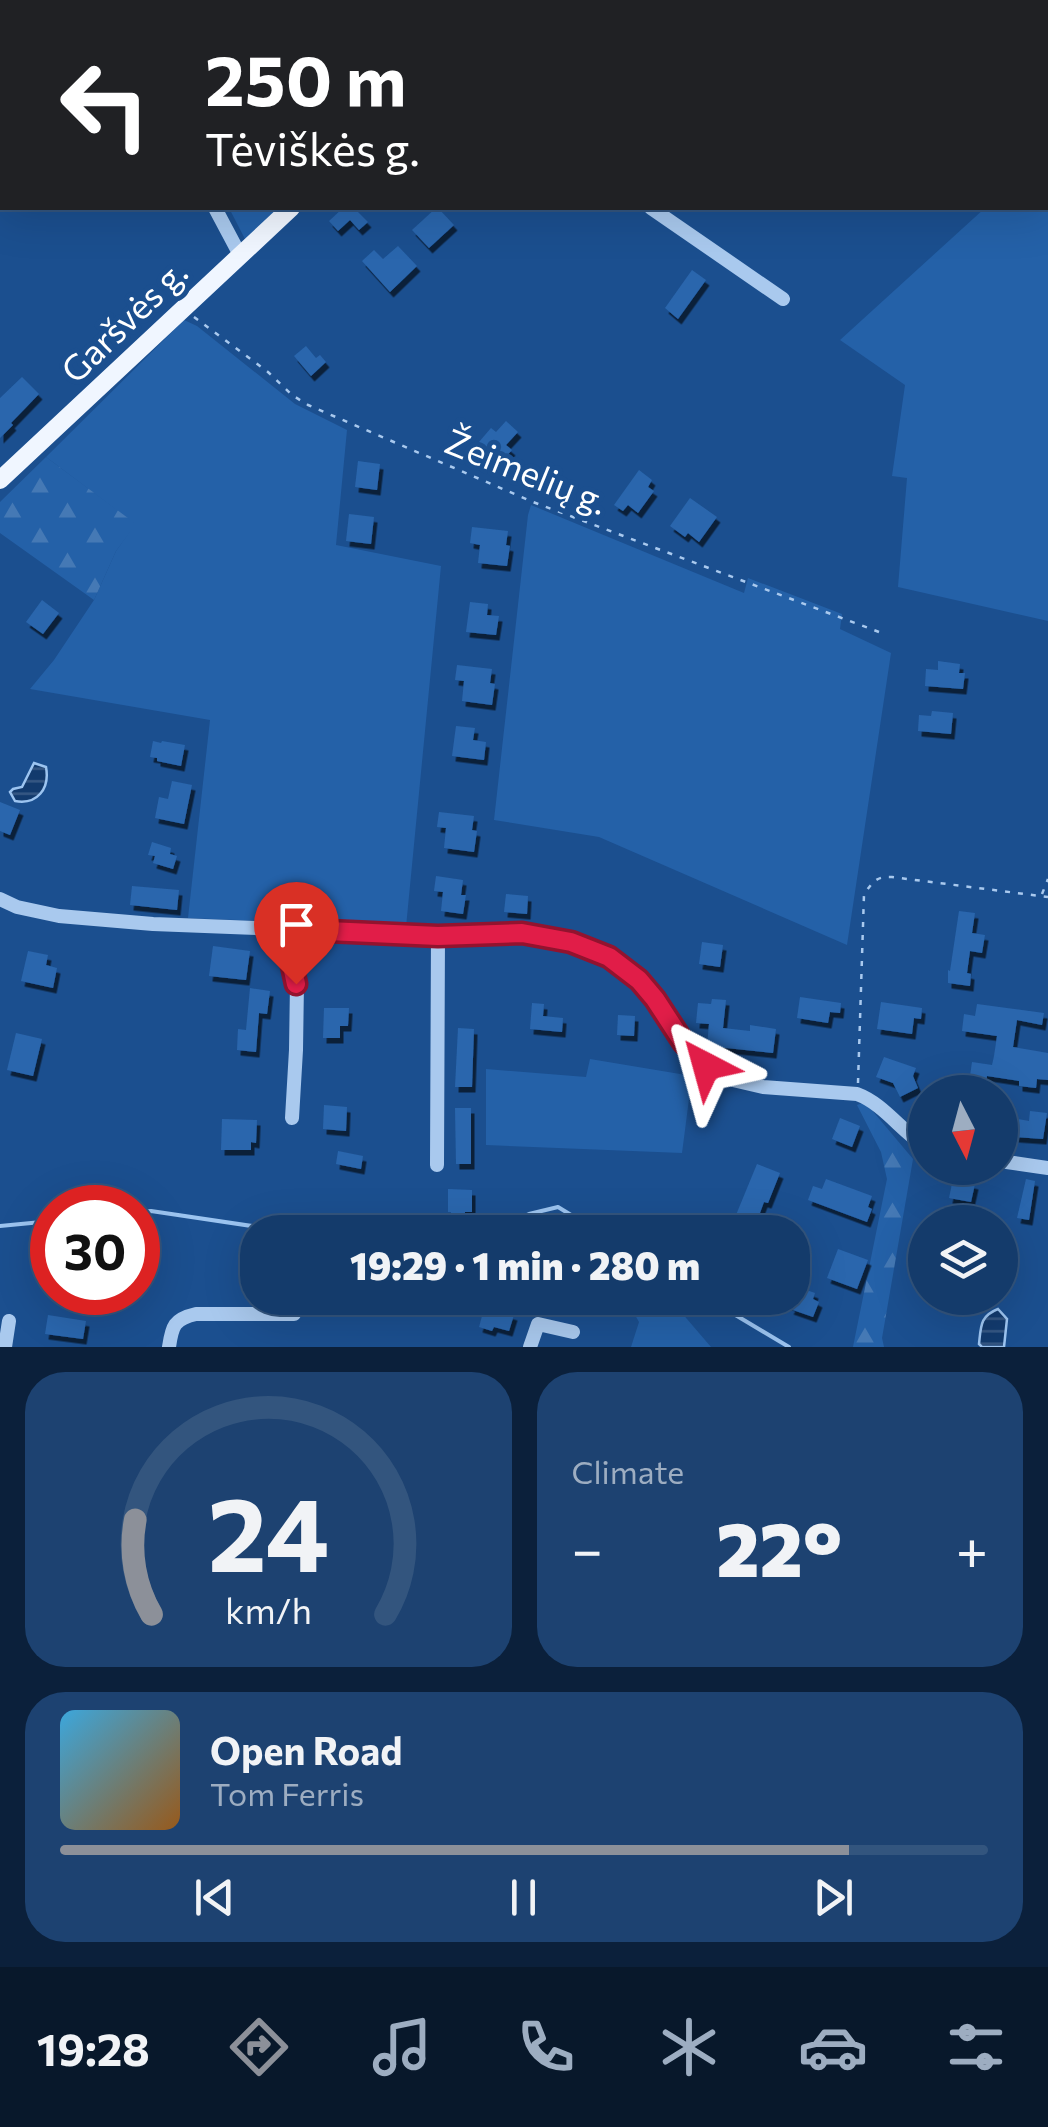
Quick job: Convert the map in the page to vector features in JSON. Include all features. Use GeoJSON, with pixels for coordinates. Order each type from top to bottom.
{"type":"FeatureCollection","features":[{"type":"Feature","properties":{"kind":"main road","name":"Garšvės g."},"geometry":{"type":"LineString","coordinates":[[0,480],[289,210]]}},
{"type":"Feature","properties":{"kind":"street"},"geometry":{"type":"LineString","coordinates":[[217,210],[240,255]]}},
{"type":"Feature","properties":{"kind":"street"},"geometry":{"type":"LineString","coordinates":[[654,210],[783,299]]}},
{"type":"Feature","properties":{"kind":"street"},"geometry":{"type":"LineString","coordinates":[[0,899],[58,916],[164,924],[438,936],[522,933],[571,942],[609,957],[639,980],[683,1042],[720,1077],[763,1087],[857,1094],[870,1099],[908,1134]]}},
{"type":"Feature","properties":{"kind":"street"},"geometry":{"type":"LineString","coordinates":[[284,929],[296,984],[292,1118]]}},
{"type":"Feature","properties":{"kind":"street"},"geometry":{"type":"LineString","coordinates":[[438,936],[438,1164]]}},
{"type":"Feature","properties":{"kind":"street"},"geometry":{"type":"LineString","coordinates":[[1018,1163],[1048,1168]]}},
{"type":"Feature","properties":{"kind":"street"},"geometry":{"type":"LineString","coordinates":[[169,1347],[177,1321],[186,1316],[240,1314]]}},
{"type":"Feature","properties":{"kind":"street"},"geometry":{"type":"LineString","coordinates":[[5,1347],[9,1321]]}},
{"type":"Feature","properties":{"kind":"street"},"geometry":{"type":"LineString","coordinates":[[530,1347],[538,1324],[573,1332]]}},
{"type":"Feature","properties":{"kind":"path","name":"Žeimelių g."},"geometry":{"type":"LineString","coordinates":[[182,309],[308,405],[533,502],[879,632]]}},
{"type":"Feature","properties":{"kind":"path"},"geometry":{"type":"LineString","coordinates":[[857,1094],[864,894],[874,880],[892,876],[1048,897]]}},
{"type":"Feature","properties":{"kind":"path"},"geometry":{"type":"LineString","coordinates":[[1042,896],[1048,879]]}},
{"type":"Feature","properties":{"kind":"green space"},"geometry":{"type":"Polygon","coordinates":[[[230,210],[281,210],[246,241],[230,210]]]}},
{"type":"Feature","properties":{"kind":"green space"},"geometry":{"type":"Polygon","coordinates":[[[983,210],[1048,210],[1048,621],[898,587],[907,478],[892,476],[905,385],[840,340],[983,210]]]}},
{"type":"Feature","properties":{"kind":"green space"},"geometry":{"type":"Polygon","coordinates":[[[184,320],[197,326],[295,404],[347,430],[336,545],[441,566],[406,927],[188,918],[210,720],[30,689],[94,600],[116,551],[135,524],[46,457],[184,320]]]}},
{"type":"Feature","properties":{"kind":"green space"},"geometry":{"type":"Polygon","coordinates":[[[46,457],[136,524],[116,551],[94,600],[0,533],[0,502],[46,457]]]}},
{"type":"Feature","properties":{"kind":"green space"},"geometry":{"type":"Polygon","coordinates":[[[531,505],[744,593],[748,578],[842,614],[840,629],[891,653],[847,945],[599,837],[494,820],[531,505]]]}},
{"type":"Feature","properties":{"kind":"green space"},"geometry":{"type":"Polygon","coordinates":[[[590,1059],[692,1076],[682,1153],[486,1145],[486,1069],[586,1077],[590,1059]]]}},
{"type":"Feature","properties":{"kind":"green space"},"geometry":{"type":"Polygon","coordinates":[[[865,1102],[908,1153],[908,1185],[882,1338],[884,1347],[853,1347],[887,1179],[881,1152],[857,1105],[865,1102]]]}},
{"type":"Feature","properties":{"kind":"green space"},"geometry":{"type":"Polygon","coordinates":[[[635,1315],[684,1315],[711,1347],[631,1347],[639,1322],[635,1315]]]}},
{"type":"Feature","properties":{"kind":"shaded area"},"geometry":{"type":"Polygon","coordinates":[[[34,763],[46,767],[44,788],[36,798],[15,801],[10,792],[22,787],[34,763]]]}},
{"type":"Feature","properties":{"kind":"shaded area"},"geometry":{"type":"Polygon","coordinates":[[[988,1315],[1003,1315],[1007,1319],[1004,1347],[979,1344],[982,1322],[988,1315]]]}},
{"type":"Feature","properties":{"kind":"building"},"geometry":{"type":"Polygon","coordinates":[[[341,210],[356,210],[368,222],[359,230],[350,220],[338,231],[329,221],[341,210]]]}},
{"type":"Feature","properties":{"kind":"building"},"geometry":{"type":"Polygon","coordinates":[[[434,210],[440,210],[454,225],[429,248],[412,230],[434,210]]]}},
{"type":"Feature","properties":{"kind":"building"},"geometry":{"type":"Polygon","coordinates":[[[398,246],[417,266],[390,292],[362,261],[374,250],[383,259],[398,246]]]}},
{"type":"Feature","properties":{"kind":"building"},"geometry":{"type":"Polygon","coordinates":[[[692,270],[706,280],[678,319],[665,308],[692,270]]]}},
{"type":"Feature","properties":{"kind":"building"},"geometry":{"type":"Polygon","coordinates":[[[306,346],[316,358],[320,355],[326,362],[311,376],[294,356],[306,346]]]}},
{"type":"Feature","properties":{"kind":"building"},"geometry":{"type":"Polygon","coordinates":[[[22,377],[39,394],[0,438],[0,398],[22,377]]]}},
{"type":"Feature","properties":{"kind":"building"},"geometry":{"type":"Polygon","coordinates":[[[506,421],[518,432],[506,445],[512,450],[503,460],[479,442],[491,428],[496,432],[506,421]]]}},
{"type":"Feature","properties":{"kind":"building"},"geometry":{"type":"Polygon","coordinates":[[[358,461],[380,464],[377,490],[355,487],[358,461]]]}},
{"type":"Feature","properties":{"kind":"building"},"geometry":{"type":"Polygon","coordinates":[[[639,470],[652,480],[648,487],[654,491],[638,513],[628,505],[623,511],[614,505],[639,470]]]}},
{"type":"Feature","properties":{"kind":"building"},"geometry":{"type":"Polygon","coordinates":[[[690,498],[717,517],[699,542],[670,526],[690,498]]]}},
{"type":"Feature","properties":{"kind":"building"},"geometry":{"type":"Polygon","coordinates":[[[349,514],[374,517],[371,544],[346,541],[349,514]]]}},
{"type":"Feature","properties":{"kind":"building"},"geometry":{"type":"Polygon","coordinates":[[[472,527],[508,531],[507,566],[478,563],[480,545],[470,543],[472,527]]]}},
{"type":"Feature","properties":{"kind":"building"},"geometry":{"type":"Polygon","coordinates":[[[42,600],[59,613],[43,634],[26,622],[42,600]]]}},
{"type":"Feature","properties":{"kind":"building"},"geometry":{"type":"Polygon","coordinates":[[[470,602],[488,604],[487,615],[499,616],[496,635],[466,632],[470,602]]]}},
{"type":"Feature","properties":{"kind":"building"},"geometry":{"type":"Polygon","coordinates":[[[938,661],[960,664],[959,673],[965,673],[963,689],[925,686],[926,669],[938,670],[938,661]]]}},
{"type":"Feature","properties":{"kind":"building"},"geometry":{"type":"Polygon","coordinates":[[[457,665],[492,669],[492,705],[462,701],[464,681],[455,680],[457,665]]]}},
{"type":"Feature","properties":{"kind":"building"},"geometry":{"type":"Polygon","coordinates":[[[932,711],[953,713],[951,734],[918,731],[919,715],[931,716],[932,711]]]}},
{"type":"Feature","properties":{"kind":"building"},"geometry":{"type":"Polygon","coordinates":[[[456,726],[475,728],[473,740],[486,742],[484,760],[452,756],[456,726]]]}},
{"type":"Feature","properties":{"kind":"building"},"geometry":{"type":"Polygon","coordinates":[[[153,741],[185,745],[181,766],[150,757],[153,741]]]}},
{"type":"Feature","properties":{"kind":"building"},"geometry":{"type":"Polygon","coordinates":[[[172,781],[192,785],[184,824],[155,818],[159,797],[168,799],[172,781]]]}},
{"type":"Feature","properties":{"kind":"building"},"geometry":{"type":"Polygon","coordinates":[[[0,802],[20,810],[10,835],[0,831],[0,802]]]}},
{"type":"Feature","properties":{"kind":"building"},"geometry":{"type":"Polygon","coordinates":[[[439,812],[474,816],[474,852],[444,848],[446,828],[437,827],[439,812]]]}},
{"type":"Feature","properties":{"kind":"building"},"geometry":{"type":"Polygon","coordinates":[[[152,842],[171,848],[170,854],[177,856],[173,869],[153,863],[155,856],[148,855],[152,842]]]}},
{"type":"Feature","properties":{"kind":"building"},"geometry":{"type":"Polygon","coordinates":[[[436,876],[463,880],[463,914],[441,911],[443,892],[434,891],[436,876]]]}},
{"type":"Feature","properties":{"kind":"building"},"geometry":{"type":"Polygon","coordinates":[[[132,886],[179,890],[177,910],[130,905],[132,886]]]}},
{"type":"Feature","properties":{"kind":"building"},"geometry":{"type":"Polygon","coordinates":[[[506,894],[528,896],[527,914],[504,912],[506,894]]]}},
{"type":"Feature","properties":{"kind":"building"},"geometry":{"type":"Polygon","coordinates":[[[959,911],[975,913],[972,933],[985,935],[982,953],[970,951],[970,986],[948,983],[959,911]]]}},
{"type":"Feature","properties":{"kind":"building"},"geometry":{"type":"Polygon","coordinates":[[[702,942],[723,945],[720,967],[699,964],[702,942]]]}},
{"type":"Feature","properties":{"kind":"building"},"geometry":{"type":"Polygon","coordinates":[[[213,946],[250,951],[246,980],[209,976],[213,946]]]}},
{"type":"Feature","properties":{"kind":"building"},"geometry":{"type":"Polygon","coordinates":[[[28,951],[48,955],[46,965],[57,968],[53,988],[21,981],[28,951]]]}},
{"type":"Feature","properties":{"kind":"building"},"geometry":{"type":"Polygon","coordinates":[[[250,988],[270,991],[267,1014],[259,1013],[256,1052],[237,1050],[238,1029],[246,1030],[250,988]]]}},
{"type":"Feature","properties":{"kind":"building"},"geometry":{"type":"Polygon","coordinates":[[[800,997],[841,1003],[840,1013],[830,1012],[828,1023],[797,1018],[800,997]]]}},
{"type":"Feature","properties":{"kind":"building"},"geometry":{"type":"Polygon","coordinates":[[[712,999],[726,1000],[723,1028],[750,1031],[750,1025],[776,1029],[773,1053],[707,1046],[709,1024],[696,1023],[698,1003],[711,1004],[712,999]]]}},
{"type":"Feature","properties":{"kind":"building"},"geometry":{"type":"Polygon","coordinates":[[[881,1002],[922,1008],[921,1019],[914,1018],[912,1034],[877,1029],[881,1002]]]}},
{"type":"Feature","properties":{"kind":"building"},"geometry":{"type":"Polygon","coordinates":[[[532,1003],[544,1004],[543,1016],[563,1018],[562,1032],[530,1029],[532,1003]]]}},
{"type":"Feature","properties":{"kind":"building"},"geometry":{"type":"Polygon","coordinates":[[[977,1004],[1044,1013],[1042,1025],[1017,1020],[1013,1047],[1048,1053],[1048,1080],[1037,1079],[1036,1088],[1019,1086],[1018,1075],[970,1075],[972,1062],[992,1065],[997,1036],[962,1031],[964,1014],[975,1016],[977,1004]]]}},
{"type":"Feature","properties":{"kind":"building"},"geometry":{"type":"Polygon","coordinates":[[[324,1008],[349,1008],[348,1026],[340,1026],[340,1038],[323,1038],[324,1008]]]}},
{"type":"Feature","properties":{"kind":"building"},"geometry":{"type":"Polygon","coordinates":[[[618,1015],[635,1016],[634,1036],[617,1035],[618,1015]]]}},
{"type":"Feature","properties":{"kind":"building"},"geometry":{"type":"Polygon","coordinates":[[[458,1028],[474,1029],[472,1087],[455,1087],[458,1028]]]}},
{"type":"Feature","properties":{"kind":"building"},"geometry":{"type":"Polygon","coordinates":[[[16,1033],[42,1039],[33,1076],[7,1070],[16,1033]]]}},
{"type":"Feature","properties":{"kind":"building"},"geometry":{"type":"Polygon","coordinates":[[[884,1057],[916,1068],[913,1075],[908,1075],[908,1093],[900,1097],[893,1083],[876,1077],[884,1057]]]}},
{"type":"Feature","properties":{"kind":"building"},"geometry":{"type":"Polygon","coordinates":[[[324,1105],[347,1107],[346,1131],[323,1129],[324,1105]]]}},
{"type":"Feature","properties":{"kind":"building"},"geometry":{"type":"Polygon","coordinates":[[[455,1108],[471,1108],[471,1164],[456,1164],[455,1108]]]}},
{"type":"Feature","properties":{"kind":"building"},"geometry":{"type":"Polygon","coordinates":[[[1030,1111],[1047,1113],[1043,1139],[1018,1137],[1018,1119],[1029,1121],[1030,1111]]]}},
{"type":"Feature","properties":{"kind":"building"},"geometry":{"type":"Polygon","coordinates":[[[840,1118],[860,1126],[852,1147],[832,1139],[840,1118]]]}},
{"type":"Feature","properties":{"kind":"building"},"geometry":{"type":"Polygon","coordinates":[[[222,1119],[257,1120],[256,1143],[251,1142],[251,1150],[221,1150],[222,1119]]]}},
{"type":"Feature","properties":{"kind":"building"},"geometry":{"type":"Polygon","coordinates":[[[338,1151],[363,1156],[361,1169],[336,1164],[338,1151]]]}},
{"type":"Feature","properties":{"kind":"building"},"geometry":{"type":"Polygon","coordinates":[[[757,1164],[780,1173],[759,1215],[736,1215],[757,1164]]]}},
{"type":"Feature","properties":{"kind":"building"},"geometry":{"type":"Polygon","coordinates":[[[826,1179],[872,1196],[867,1222],[808,1200],[813,1186],[822,1189],[826,1179]]]}},
{"type":"Feature","properties":{"kind":"building"},"geometry":{"type":"Polygon","coordinates":[[[1026,1179],[1035,1181],[1029,1220],[1018,1218],[1026,1179]]]}},
{"type":"Feature","properties":{"kind":"building"},"geometry":{"type":"Polygon","coordinates":[[[952,1185],[975,1185],[971,1202],[949,1198],[952,1185]]]}},
{"type":"Feature","properties":{"kind":"building"},"geometry":{"type":"Polygon","coordinates":[[[448,1189],[472,1190],[472,1212],[448,1212],[448,1189]]]}},
{"type":"Feature","properties":{"kind":"building"},"geometry":{"type":"Polygon","coordinates":[[[838,1249],[868,1260],[857,1289],[827,1278],[838,1249]]]}},
{"type":"Feature","properties":{"kind":"building"},"geometry":{"type":"Polygon","coordinates":[[[810,1291],[819,1302],[813,1317],[807,1315],[810,1291]]]}},
{"type":"Feature","properties":{"kind":"building"},"geometry":{"type":"Polygon","coordinates":[[[48,1315],[86,1321],[83,1339],[45,1334],[48,1315]]]}},
{"type":"Feature","properties":{"kind":"building"},"geometry":{"type":"Polygon","coordinates":[[[482,1315],[514,1315],[509,1331],[479,1327],[482,1315]]]}},
{"type":"Feature","properties":{"kind":"waterway"},"geometry":{"type":"LineString","coordinates":[[527,1215],[558,1207],[571,1215]]}},
{"type":"Feature","properties":{"kind":"waterway"},"geometry":{"type":"LineString","coordinates":[[160,1212],[240,1224]]}},
{"type":"Feature","properties":{"kind":"waterway"},"geometry":{"type":"LineString","coordinates":[[0,1226],[30,1223]]}},
{"type":"Feature","properties":{"kind":"waterway"},"geometry":{"type":"LineString","coordinates":[[735,1315],[789,1347]]}},
{"type":"Feature","properties":{"kind":"route"},"geometry":{"type":"LineString","coordinates":[[296,984],[284,929],[438,936],[522,933],[571,942],[609,957],[639,980],[683,1042],[706,1066]]}}]}
